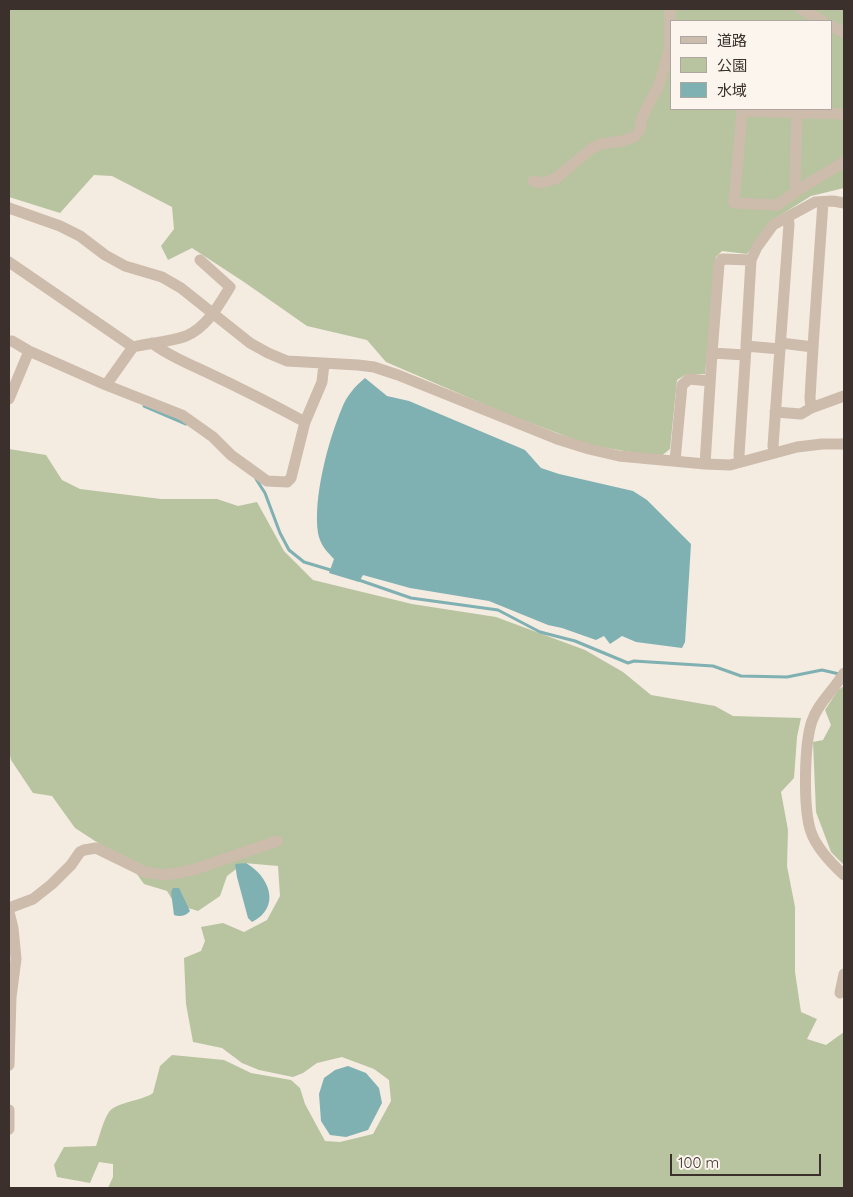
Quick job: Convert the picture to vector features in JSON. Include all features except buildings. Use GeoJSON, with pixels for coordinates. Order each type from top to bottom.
{"type":"FeatureCollection","features":[{"type":"Feature","properties":{"kind":"street"},"geometry":{"type":"LineString","coordinates":[[533,181],[542,183],[555,179],[592,148],[601,144],[634,137],[640,130],[642,117],[659,84],[670,47],[670,9]]}},
{"type":"Feature","properties":{"kind":"street"},"geometry":{"type":"LineString","coordinates":[[801,9],[821,20]]}},
{"type":"Feature","properties":{"kind":"street"},"geometry":{"type":"LineString","coordinates":[[833,27],[844,33]]}},
{"type":"Feature","properties":{"kind":"street"},"geometry":{"type":"LineString","coordinates":[[844,114],[742,110],[734,203],[778,205],[798,190],[844,162]]}},
{"type":"Feature","properties":{"kind":"street"},"geometry":{"type":"LineString","coordinates":[[797,111],[795,183],[798,190]]}},
{"type":"Feature","properties":{"kind":"street"},"geometry":{"type":"LineString","coordinates":[[740,461],[738,455],[751,260],[757,247],[773,226],[815,202],[834,201],[844,203]]}},
{"type":"Feature","properties":{"kind":"street"},"geometry":{"type":"LineString","coordinates":[[811,408],[810,398],[823,202]]}},
{"type":"Feature","properties":{"kind":"street"},"geometry":{"type":"LineString","coordinates":[[9,208],[60,226],[80,236],[105,255],[125,266],[162,277],[181,288],[250,343],[287,361],[374,367],[589,450],[619,456],[730,465],[775,453],[822,444],[844,444]]}},
{"type":"Feature","properties":{"kind":"street"},"geometry":{"type":"LineString","coordinates":[[775,453],[773,446],[788,218]]}},
{"type":"Feature","properties":{"kind":"street"},"geometry":{"type":"LineString","coordinates":[[705,464],[719,264],[722,259],[751,260]]}},
{"type":"Feature","properties":{"kind":"street"},"geometry":{"type":"LineString","coordinates":[[106,385],[133,347],[186,336],[214,314],[230,287],[200,260]]}},
{"type":"Feature","properties":{"kind":"street"},"geometry":{"type":"LineString","coordinates":[[9,262],[133,347]]}},
{"type":"Feature","properties":{"kind":"street"},"geometry":{"type":"LineString","coordinates":[[9,341],[12,341],[28,355],[182,415],[200,426],[231,455],[267,481],[287,482],[291,478],[306,422],[322,382],[324,364]]}},
{"type":"Feature","properties":{"kind":"street"},"geometry":{"type":"LineString","coordinates":[[152,343],[177,358],[254,394],[306,422]]}},
{"type":"Feature","properties":{"kind":"street"},"geometry":{"type":"LineString","coordinates":[[712,353],[781,346],[813,347]]}},
{"type":"Feature","properties":{"kind":"street"},"geometry":{"type":"LineString","coordinates":[[9,399],[28,355]]}},
{"type":"Feature","properties":{"kind":"street"},"geometry":{"type":"LineString","coordinates":[[675,461],[682,385],[689,378],[710,381]]}},
{"type":"Feature","properties":{"kind":"street"},"geometry":{"type":"LineString","coordinates":[[775,412],[801,414],[811,408],[844,396]]}},
{"type":"Feature","properties":{"kind":"street"},"geometry":{"type":"LineString","coordinates":[[843,676],[825,698],[812,720],[807,744],[806,778],[808,815],[812,833],[829,860],[844,875]]}},
{"type":"Feature","properties":{"kind":"street"},"geometry":{"type":"LineString","coordinates":[[9,908],[32,899],[52,884],[71,865],[80,852],[84,850],[96,848],[145,872],[166,874],[193,870],[277,841]]}},
{"type":"Feature","properties":{"kind":"street"},"geometry":{"type":"LineString","coordinates":[[9,912],[13,928],[16,959],[11,997],[9,1066]]}},
{"type":"Feature","properties":{"kind":"street"},"geometry":{"type":"LineString","coordinates":[[840,994],[844,974]]}},
{"type":"Feature","properties":{"kind":"street"},"geometry":{"type":"LineString","coordinates":[[9,1110],[9,1129]]}},
{"type":"Feature","properties":{"kind":"green space"},"geometry":{"type":"Polygon","coordinates":[[[9,9],[844,9],[844,188],[811,196],[771,221],[747,254],[722,251],[716,257],[705,374],[687,374],[677,380],[670,449],[660,457],[589,445],[502,412],[386,362],[367,340],[307,326],[192,248],[168,260],[161,246],[174,229],[172,207],[112,176],[94,175],[60,213],[9,197],[9,9]]]}},
{"type":"Feature","properties":{"kind":"green space"},"geometry":{"type":"Polygon","coordinates":[[[9,449],[46,455],[62,480],[80,489],[161,499],[217,499],[238,506],[257,502],[284,551],[313,580],[412,604],[496,617],[585,650],[623,672],[651,695],[715,706],[733,716],[801,718],[797,737],[794,778],[781,792],[788,830],[787,866],[795,907],[795,972],[801,1012],[817,1019],[807,1039],[826,1045],[844,1032],[844,1188],[108,1188],[113,1177],[113,1164],[99,1162],[90,1183],[57,1177],[54,1165],[64,1147],[96,1146],[109,1112],[117,1106],[153,1093],[160,1066],[172,1055],[224,1060],[251,1073],[291,1080],[300,1088],[305,1104],[325,1141],[340,1142],[373,1134],[391,1101],[389,1080],[374,1069],[342,1057],[317,1063],[303,1073],[293,1077],[259,1070],[242,1063],[222,1048],[193,1042],[186,1004],[184,958],[201,951],[205,941],[201,927],[223,923],[244,932],[267,920],[280,896],[278,866],[244,863],[227,876],[220,896],[198,911],[175,904],[167,891],[144,884],[129,863],[75,828],[52,796],[33,793],[11,760],[9,751],[9,449]]]}},
{"type":"Feature","properties":{"kind":"green space"},"geometry":{"type":"Polygon","coordinates":[[[844,686],[844,865],[831,852],[816,812],[813,742],[823,740],[831,725],[825,710],[838,690],[844,686]]]}},
{"type":"Feature","properties":{"kind":"water"},"geometry":{"type":"Polygon","coordinates":[[[365,378],[387,396],[409,401],[525,450],[541,468],[633,491],[647,500],[691,544],[685,642],[682,648],[636,642],[622,636],[610,644],[604,636],[596,640],[548,625],[489,601],[410,588],[363,575],[359,582],[329,573],[334,559],[320,541],[317,519],[323,470],[342,408],[351,392],[365,378]]]}},
{"type":"Feature","properties":{"kind":"water"},"geometry":{"type":"Polygon","coordinates":[[[246,863],[261,876],[269,892],[267,908],[261,916],[252,922],[248,918],[235,864],[246,863]]]}},
{"type":"Feature","properties":{"kind":"water"},"geometry":{"type":"Polygon","coordinates":[[[173,888],[179,888],[190,911],[185,915],[174,915],[171,892],[173,888]]]}},
{"type":"Feature","properties":{"kind":"water"},"geometry":{"type":"Polygon","coordinates":[[[348,1066],[366,1073],[379,1088],[382,1103],[368,1130],[346,1137],[330,1135],[321,1121],[319,1094],[324,1078],[335,1070],[348,1066]]]}},
{"type":"Feature","properties":{"kind":"waterway"},"geometry":{"type":"LineString","coordinates":[[144,406],[186,424]]}},
{"type":"Feature","properties":{"kind":"waterway"},"geometry":{"type":"LineString","coordinates":[[256,479],[265,493],[280,533],[289,550],[304,562],[334,571]]}},
{"type":"Feature","properties":{"kind":"waterway"},"geometry":{"type":"LineString","coordinates":[[356,579],[411,598],[498,610],[540,632],[575,641],[628,663],[634,661],[713,666],[741,676],[787,677],[822,670],[839,674]]}}]}
